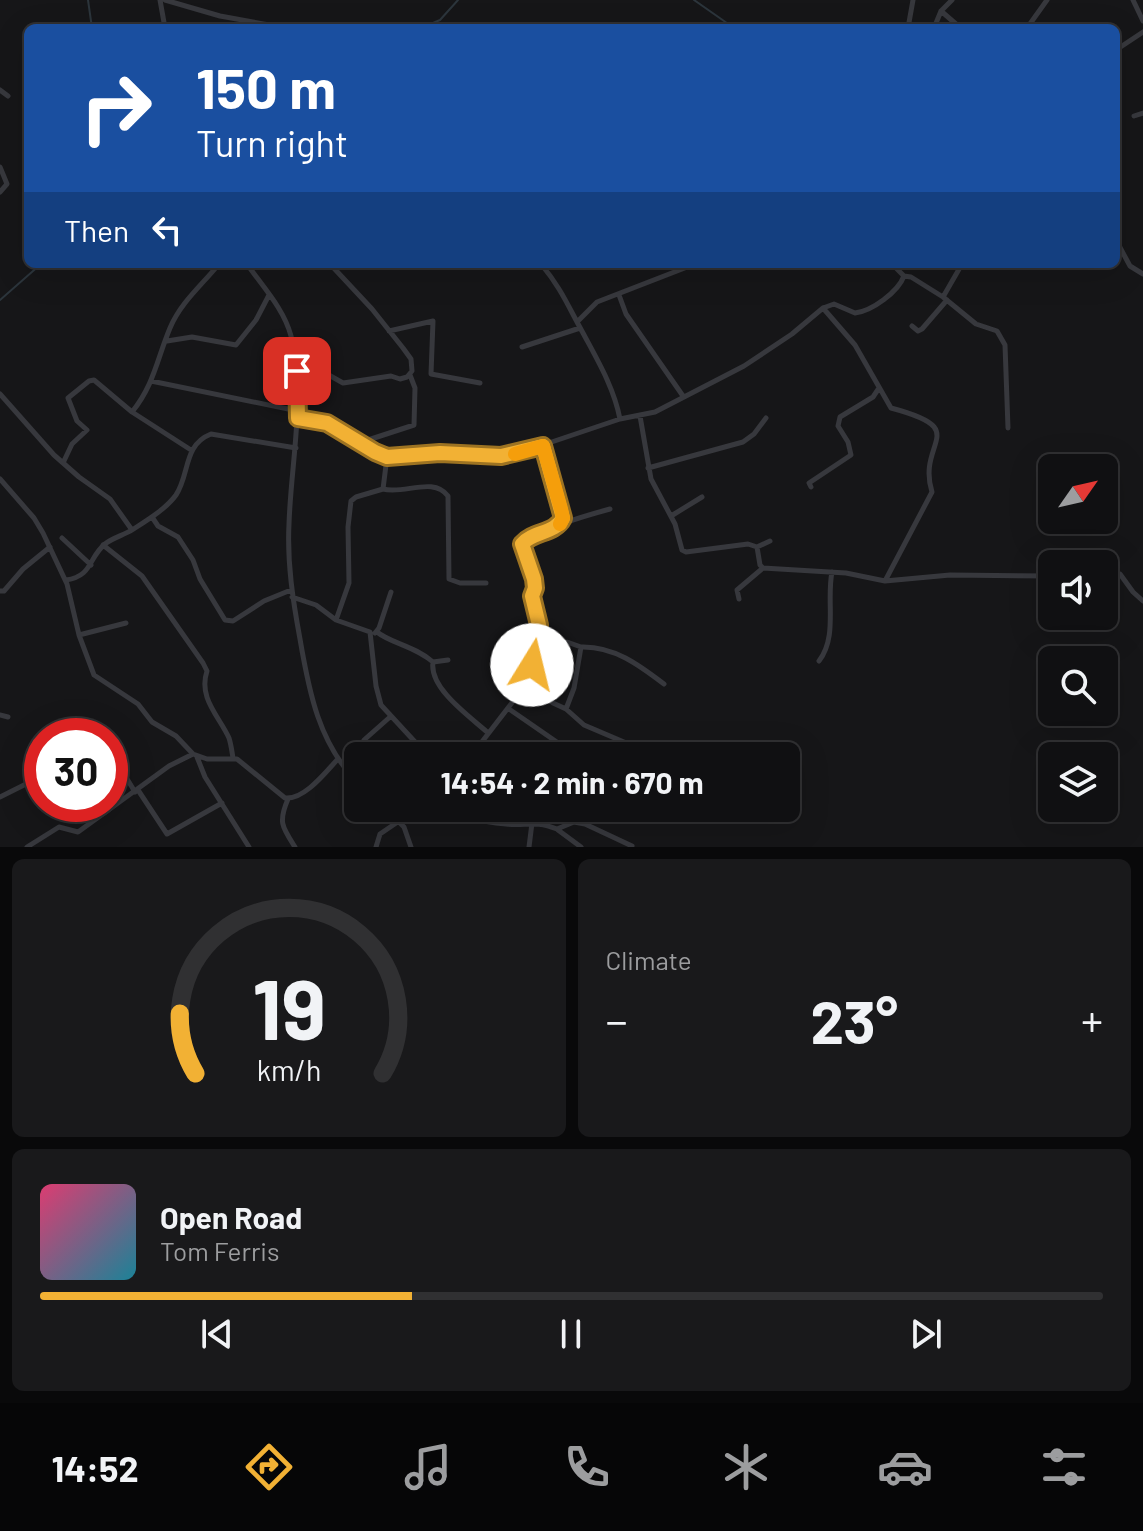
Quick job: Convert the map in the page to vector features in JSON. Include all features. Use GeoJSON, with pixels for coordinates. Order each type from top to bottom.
{"type":"FeatureCollection","features":[{"type":"Feature","properties":{"kind":"street"},"geometry":{"type":"LineString","coordinates":[[165,24],[162,0],[250,24]]}},
{"type":"Feature","properties":{"kind":"street"},"geometry":{"type":"LineString","coordinates":[[909,24],[913,0]]}},
{"type":"Feature","properties":{"kind":"street"},"geometry":{"type":"LineString","coordinates":[[936,24],[941,11],[952,0]]}},
{"type":"Feature","properties":{"kind":"street"},"geometry":{"type":"LineString","coordinates":[[1030,24],[1047,0]]}},
{"type":"Feature","properties":{"kind":"street"},"geometry":{"type":"LineString","coordinates":[[1133,0],[1143,21]]}},
{"type":"Feature","properties":{"kind":"street"},"geometry":{"type":"LineString","coordinates":[[941,11],[956,24]]}},
{"type":"Feature","properties":{"kind":"street"},"geometry":{"type":"LineString","coordinates":[[1120,47],[1143,32]]}},
{"type":"Feature","properties":{"kind":"street"},"geometry":{"type":"LineString","coordinates":[[0,90],[8,96]]}},
{"type":"Feature","properties":{"kind":"street"},"geometry":{"type":"LineString","coordinates":[[1134,116],[1143,113]]}},
{"type":"Feature","properties":{"kind":"street"},"geometry":{"type":"LineString","coordinates":[[0,167],[7,184],[0,192]]}},
{"type":"Feature","properties":{"kind":"street"},"geometry":{"type":"LineString","coordinates":[[1120,247],[1130,266],[1143,274]]}},
{"type":"Feature","properties":{"kind":"street"},"geometry":{"type":"LineString","coordinates":[[132,412],[147,394],[171,328],[188,298],[216,268]]}},
{"type":"Feature","properties":{"kind":"street"},"geometry":{"type":"LineString","coordinates":[[250,268],[279,308],[290,333],[296,363],[298,414],[288,526],[292,594],[312,702],[337,760],[344,768]]}},
{"type":"Feature","properties":{"kind":"street"},"geometry":{"type":"LineString","coordinates":[[334,268],[411,359],[410,374],[415,388],[414,425],[368,440],[363,445]]}},
{"type":"Feature","properties":{"kind":"street"},"geometry":{"type":"LineString","coordinates":[[544,268],[558,284],[578,321],[614,394],[620,419]]}},
{"type":"Feature","properties":{"kind":"street"},"geometry":{"type":"LineString","coordinates":[[578,321],[597,302],[685,268]]}},
{"type":"Feature","properties":{"kind":"street"},"geometry":{"type":"LineString","coordinates":[[896,268],[904,276],[911,277],[945,298],[976,324],[997,331],[1005,345],[1008,428]]}},
{"type":"Feature","properties":{"kind":"street"},"geometry":{"type":"LineString","coordinates":[[912,326],[918,331],[922,329],[945,298],[960,268]]}},
{"type":"Feature","properties":{"kind":"street"},"geometry":{"type":"LineString","coordinates":[[151,381],[327,423],[387,457],[440,453],[501,456],[543,446],[620,419],[655,412],[744,366],[792,334],[823,308],[834,304],[861,313],[898,287],[904,276]]}},
{"type":"Feature","properties":{"kind":"street"},"geometry":{"type":"LineString","coordinates":[[167,341],[192,337],[236,345],[256,320],[269,295]]}},
{"type":"Feature","properties":{"kind":"street"},"geometry":{"type":"LineString","coordinates":[[619,295],[626,314],[683,396]]}},
{"type":"Feature","properties":{"kind":"street"},"geometry":{"type":"LineString","coordinates":[[823,308],[855,345],[891,408],[929,420],[936,429],[938,439],[928,479],[932,492],[885,581]]}},
{"type":"Feature","properties":{"kind":"street"},"geometry":{"type":"LineString","coordinates":[[389,331],[433,321],[431,374],[480,383]]}},
{"type":"Feature","properties":{"kind":"street"},"geometry":{"type":"LineString","coordinates":[[522,347],[580,328]]}},
{"type":"Feature","properties":{"kind":"street"},"geometry":{"type":"LineString","coordinates":[[296,363],[320,370],[343,383],[391,376],[400,379],[410,374]]}},
{"type":"Feature","properties":{"kind":"street"},"geometry":{"type":"LineString","coordinates":[[63,463],[72,444],[87,430],[77,421],[68,398],[94,380],[132,412],[191,450]]}},
{"type":"Feature","properties":{"kind":"street"},"geometry":{"type":"LineString","coordinates":[[811,487],[809,483],[815,477],[851,455],[848,442],[838,426],[840,417],[873,397],[879,387]]}},
{"type":"Feature","properties":{"kind":"street"},"geometry":{"type":"LineString","coordinates":[[0,394],[63,463],[110,499],[132,530]]}},
{"type":"Feature","properties":{"kind":"street"},"geometry":{"type":"LineString","coordinates":[[640,416],[648,468],[655,489],[671,516],[680,547],[686,552],[748,544],[757,547],[770,541]]}},
{"type":"Feature","properties":{"kind":"street"},"geometry":{"type":"LineString","coordinates":[[648,468],[743,442],[754,434],[766,418]]}},
{"type":"Feature","properties":{"kind":"street"},"geometry":{"type":"LineString","coordinates":[[66,580],[80,576],[103,545],[152,517],[176,495],[191,450],[202,438],[211,434],[296,448]]}},
{"type":"Feature","properties":{"kind":"street"},"geometry":{"type":"LineString","coordinates":[[543,446],[563,522]]}},
{"type":"Feature","properties":{"kind":"street"},"geometry":{"type":"LineString","coordinates":[[383,489],[387,457]]}},
{"type":"Feature","properties":{"kind":"street"},"geometry":{"type":"LineString","coordinates":[[0,479],[34,518],[66,580],[79,635],[94,675],[138,704],[152,722],[176,736],[195,755],[205,777],[249,847]]}},
{"type":"Feature","properties":{"kind":"street"},"geometry":{"type":"LineString","coordinates":[[336,620],[349,583],[351,501],[383,489],[390,491],[431,486],[445,491],[450,511],[449,579],[460,583],[486,583]]}},
{"type":"Feature","properties":{"kind":"street"},"geometry":{"type":"LineString","coordinates":[[671,516],[702,497]]}},
{"type":"Feature","properties":{"kind":"street"},"geometry":{"type":"LineString","coordinates":[[480,742],[528,683],[539,625],[532,596],[534,579],[522,544],[527,538],[563,522],[610,509]]}},
{"type":"Feature","properties":{"kind":"street"},"geometry":{"type":"LineString","coordinates":[[152,517],[158,526],[178,537],[225,620],[233,621],[264,601],[292,594],[316,605],[336,620],[408,646],[433,662],[448,660]]}},
{"type":"Feature","properties":{"kind":"street"},"geometry":{"type":"LineString","coordinates":[[62,538],[91,565]]}},
{"type":"Feature","properties":{"kind":"street"},"geometry":{"type":"LineString","coordinates":[[103,545],[142,576],[203,663],[207,671],[203,682],[207,699],[229,739],[233,758]]}},
{"type":"Feature","properties":{"kind":"street"},"geometry":{"type":"LineString","coordinates":[[0,591],[4,591],[23,569],[50,547]]}},
{"type":"Feature","properties":{"kind":"street"},"geometry":{"type":"LineString","coordinates":[[757,547],[763,568]]}},
{"type":"Feature","properties":{"kind":"street"},"geometry":{"type":"LineString","coordinates":[[739,599],[737,590],[763,568],[832,572],[885,581],[950,575],[1038,576]]}},
{"type":"Feature","properties":{"kind":"street"},"geometry":{"type":"LineString","coordinates":[[819,661],[827,652],[829,639],[832,572]]}},
{"type":"Feature","properties":{"kind":"street"},"geometry":{"type":"LineString","coordinates":[[1118,574],[1143,601]]}},
{"type":"Feature","properties":{"kind":"street"},"geometry":{"type":"LineString","coordinates":[[391,592],[374,634],[377,695],[390,717],[414,742]]}},
{"type":"Feature","properties":{"kind":"street"},"geometry":{"type":"LineString","coordinates":[[79,635],[126,623]]}},
{"type":"Feature","properties":{"kind":"street"},"geometry":{"type":"LineString","coordinates":[[567,642],[619,653],[664,684]]}},
{"type":"Feature","properties":{"kind":"street"},"geometry":{"type":"LineString","coordinates":[[566,709],[574,688],[581,647]]}},
{"type":"Feature","properties":{"kind":"street"},"geometry":{"type":"LineString","coordinates":[[433,662],[434,678],[444,692],[487,732]]}},
{"type":"Feature","properties":{"kind":"street"},"geometry":{"type":"LineString","coordinates":[[528,683],[584,725],[624,742]]}},
{"type":"Feature","properties":{"kind":"street"},"geometry":{"type":"LineString","coordinates":[[509,709],[557,742]]}},
{"type":"Feature","properties":{"kind":"street"},"geometry":{"type":"LineString","coordinates":[[0,715],[8,717]]}},
{"type":"Feature","properties":{"kind":"street"},"geometry":{"type":"LineString","coordinates":[[364,740],[390,717]]}},
{"type":"Feature","properties":{"kind":"street"},"geometry":{"type":"LineString","coordinates":[[27,847],[59,827],[78,832],[169,766],[195,755],[207,759],[233,758],[288,799]]}},
{"type":"Feature","properties":{"kind":"street"},"geometry":{"type":"LineString","coordinates":[[295,847],[282,822],[288,799],[306,789],[337,760]]}},
{"type":"Feature","properties":{"kind":"street"},"geometry":{"type":"LineString","coordinates":[[128,778],[167,834],[222,803]]}},
{"type":"Feature","properties":{"kind":"street"},"geometry":{"type":"LineString","coordinates":[[0,797],[24,785]]}},
{"type":"Feature","properties":{"kind":"street"},"geometry":{"type":"LineString","coordinates":[[376,847],[380,834],[398,822]]}},
{"type":"Feature","properties":{"kind":"street"},"geometry":{"type":"LineString","coordinates":[[400,822],[411,847]]}},
{"type":"Feature","properties":{"kind":"street"},"geometry":{"type":"LineString","coordinates":[[493,822],[537,822],[557,829],[581,847]]}},
{"type":"Feature","properties":{"kind":"street"},"geometry":{"type":"LineString","coordinates":[[557,829],[574,822],[585,824],[632,846]]}},
{"type":"Feature","properties":{"kind":"street"},"geometry":{"type":"LineString","coordinates":[[529,847],[532,823]]}},
{"type":"Feature","properties":{"kind":"waterway"},"geometry":{"type":"LineString","coordinates":[[88,0],[91,24]]}},
{"type":"Feature","properties":{"kind":"waterway"},"geometry":{"type":"LineString","coordinates":[[430,24],[440,20],[458,0]]}},
{"type":"Feature","properties":{"kind":"waterway"},"geometry":{"type":"LineString","coordinates":[[694,0],[728,24]]}},
{"type":"Feature","properties":{"kind":"waterway"},"geometry":{"type":"LineString","coordinates":[[0,300],[36,268]]}},
{"type":"Feature","properties":{"kind":"slow traffic"},"geometry":{"type":"LineString","coordinates":[[515,454],[543,446],[563,518],[560,524]]}},
{"type":"Feature","properties":{"kind":"route"},"geometry":{"type":"LineString","coordinates":[[297,371],[298,418],[327,423],[387,457],[440,453],[501,456],[543,446],[563,522],[527,538],[522,544],[534,579],[532,596],[539,625],[532,665]]}}]}
